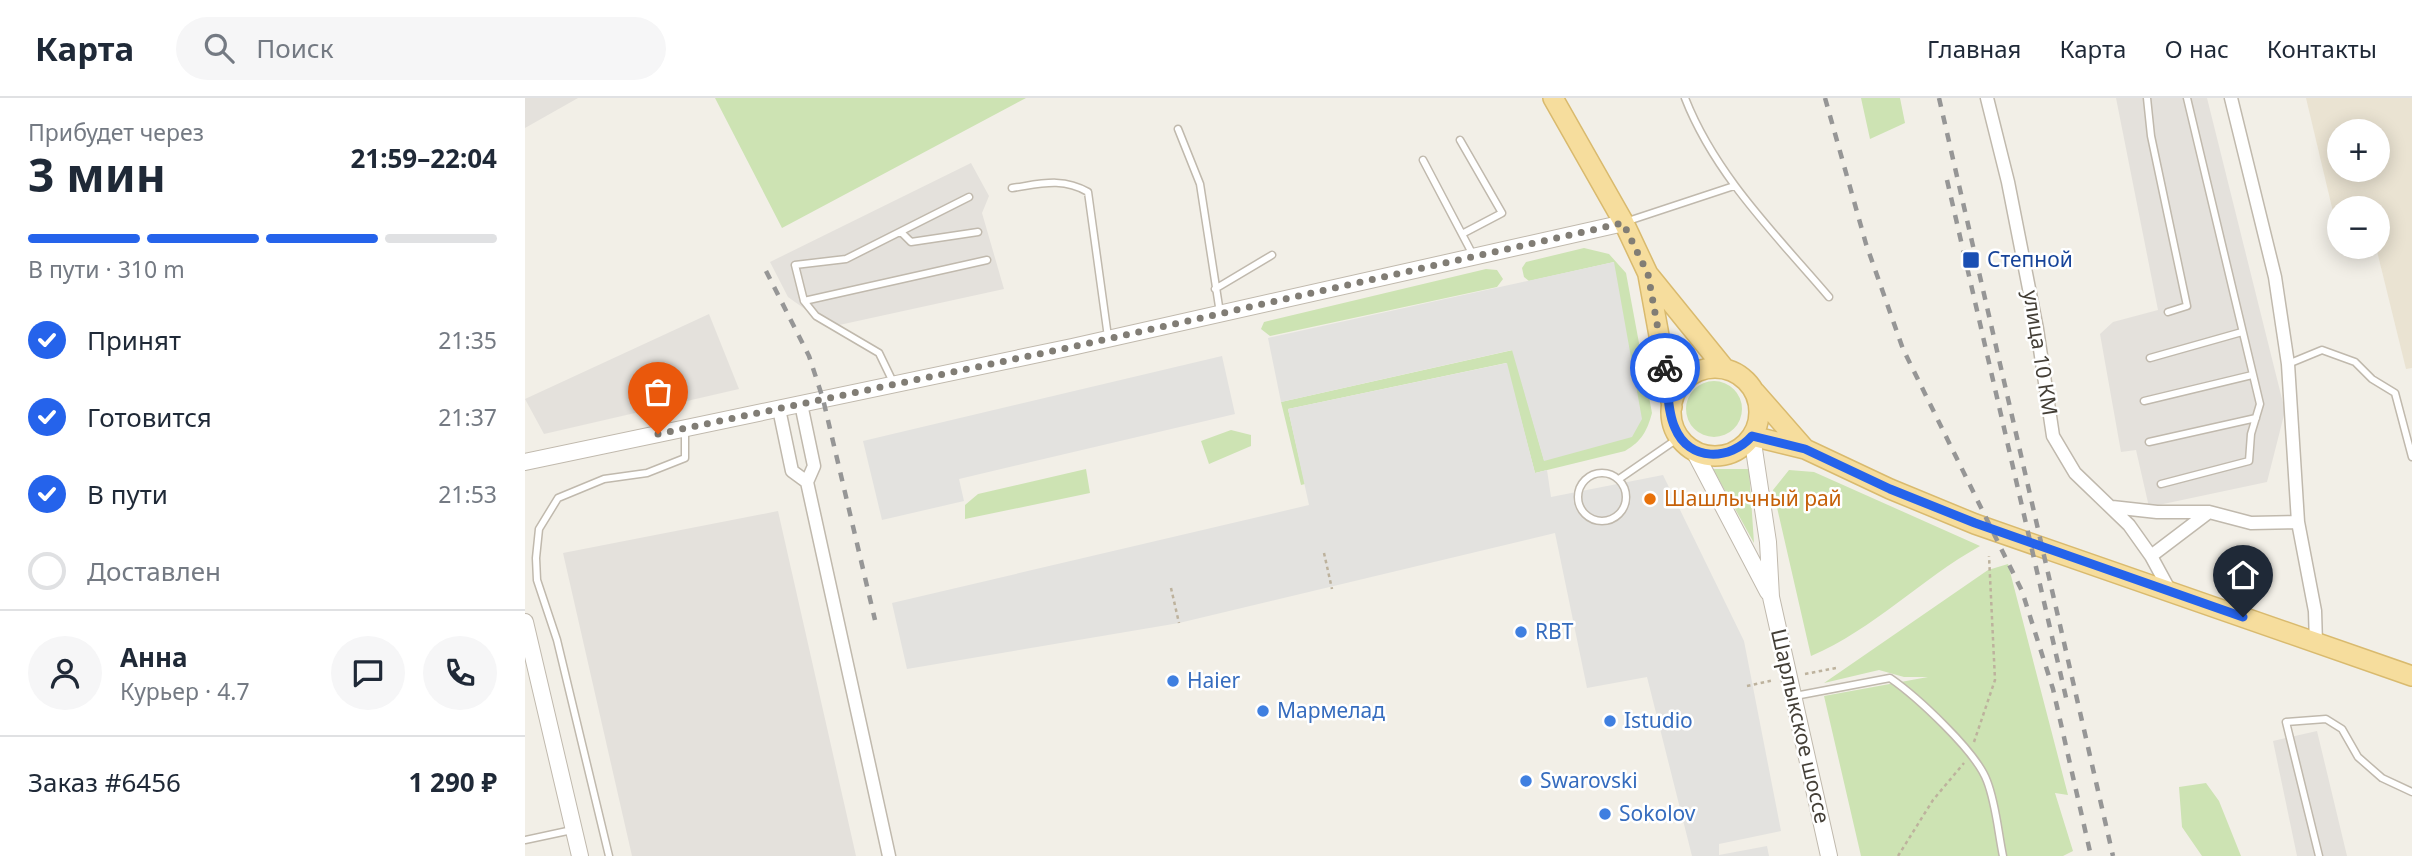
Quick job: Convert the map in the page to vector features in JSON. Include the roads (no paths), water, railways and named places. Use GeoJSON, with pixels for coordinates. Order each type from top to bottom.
{"type":"FeatureCollection","features":[{"type":"Feature","properties":{"kind":"main road"},"geometry":{"type":"LineString","coordinates":[[1553,98],[1623,223],[1648,274],[1725,369]]}},
{"type":"Feature","properties":{"kind":"main road"},"geometry":{"type":"LineString","coordinates":[[1648,274],[1673,423],[1686,443],[1703,454],[1725,454],[1744,444],[1752,436],[1759,414],[1754,392]]}},
{"type":"Feature","properties":{"kind":"main road"},"geometry":{"type":"LineString","coordinates":[[1672,407],[1676,392],[1693,374],[1708,368],[1725,369],[1742,377],[1805,449]]}},
{"type":"Feature","properties":{"kind":"main road"},"geometry":{"type":"LineString","coordinates":[[1752,436],[1805,449],[1890,489],[1975,523],[2412,676]]}},
{"type":"Feature","properties":{"kind":"street","name":"улица 10 КМ"},"geometry":{"type":"LineString","coordinates":[[1987,98],[2008,182],[2037,329],[2053,436],[2074,473],[2129,524],[2170,591]]}},
{"type":"Feature","properties":{"kind":"street"},"geometry":{"type":"LineString","coordinates":[[2231,98],[2276,277],[2288,364],[2298,522],[2315,611],[2316,644]]}},
{"type":"Feature","properties":{"kind":"street"},"geometry":{"type":"LineString","coordinates":[[525,462],[1108,338],[1623,223]]}},
{"type":"Feature","properties":{"kind":"street"},"geometry":{"type":"LineString","coordinates":[[801,404],[814,466],[807,482],[889,856]]}},
{"type":"Feature","properties":{"kind":"street"},"geometry":{"type":"LineString","coordinates":[[779,409],[792,471],[807,482]]}},
{"type":"Feature","properties":{"kind":"street","name":"Шарлыкское шоссе"},"geometry":{"type":"LineString","coordinates":[[1752,436],[1768,542],[1771,597],[1829,856]]}},
{"type":"Feature","properties":{"kind":"street","name":"Шарлыкское шоссе"},"geometry":{"type":"LineString","coordinates":[[1686,443],[1771,597]]}},
{"type":"Feature","properties":{"kind":"street"},"geometry":{"type":"LineString","coordinates":[[2112,507],[2157,512],[2209,512],[2251,523],[2298,522]]}},
{"type":"Feature","properties":{"kind":"street"},"geometry":{"type":"LineString","coordinates":[[2151,556],[2209,512]]}},
{"type":"Feature","properties":{"kind":"street"},"geometry":{"type":"LineString","coordinates":[[525,622],[580,856]]}},
{"type":"Feature","properties":{"kind":"lane"},"geometry":{"type":"LineString","coordinates":[[1685,98],[1695,124],[1734,186],[1829,296]]}},
{"type":"Feature","properties":{"kind":"lane"},"geometry":{"type":"LineString","coordinates":[[2147,98],[2151,136],[2187,306],[2168,312]]}},
{"type":"Feature","properties":{"kind":"lane"},"geometry":{"type":"LineString","coordinates":[[2161,484],[2249,461],[2260,404],[2187,98]]}},
{"type":"Feature","properties":{"kind":"lane"},"geometry":{"type":"LineString","coordinates":[[1178,129],[1200,184],[1220,313]]}},
{"type":"Feature","properties":{"kind":"lane"},"geometry":{"type":"LineString","coordinates":[[1460,140],[1503,213],[1462,234]]}},
{"type":"Feature","properties":{"kind":"lane"},"geometry":{"type":"LineString","coordinates":[[1423,160],[1474,256]]}},
{"type":"Feature","properties":{"kind":"lane"},"geometry":{"type":"LineString","coordinates":[[1012,188],[1057,181],[1074,184],[1088,192],[1108,338]]}},
{"type":"Feature","properties":{"kind":"lane"},"geometry":{"type":"LineString","coordinates":[[1623,223],[1734,186]]}},
{"type":"Feature","properties":{"kind":"lane"},"geometry":{"type":"LineString","coordinates":[[894,384],[879,353],[817,316],[804,301],[795,265],[846,259],[969,197]]}},
{"type":"Feature","properties":{"kind":"lane"},"geometry":{"type":"LineString","coordinates":[[901,232],[911,242],[978,232]]}},
{"type":"Feature","properties":{"kind":"lane"},"geometry":{"type":"LineString","coordinates":[[1215,289],[1272,255]]}},
{"type":"Feature","properties":{"kind":"lane"},"geometry":{"type":"LineString","coordinates":[[804,301],[987,260]]}},
{"type":"Feature","properties":{"kind":"lane"},"geometry":{"type":"LineString","coordinates":[[2150,358],[2242,332]]}},
{"type":"Feature","properties":{"kind":"lane"},"geometry":{"type":"LineString","coordinates":[[2288,364],[2322,350],[2355,362],[2372,379],[2395,393],[2412,457]]}},
{"type":"Feature","properties":{"kind":"lane"},"geometry":{"type":"LineString","coordinates":[[2144,401],[2252,375]]}},
{"type":"Feature","properties":{"kind":"lane"},"geometry":{"type":"LineString","coordinates":[[2149,442],[2256,418]]}},
{"type":"Feature","properties":{"kind":"lane"},"geometry":{"type":"LineString","coordinates":[[609,856],[557,640],[537,580],[535,558],[539,529],[558,498],[604,479],[647,472],[685,458],[685,429]]}},
{"type":"Feature","properties":{"kind":"lane"},"geometry":{"type":"LineString","coordinates":[[1619,479],[1686,443]]}},
{"type":"Feature","properties":{"kind":"lane"},"geometry":{"type":"LineString","coordinates":[[1604,473],[1619,479],[1626,490],[1627,502],[1618,517],[1605,522],[1592,520],[1582,512],[1577,499],[1580,487],[1588,477],[1604,473]]}},
{"type":"Feature","properties":{"kind":"lane"},"geometry":{"type":"LineString","coordinates":[[1793,696],[1890,678],[1916,696],[1969,755],[1987,780],[2003,856]]}},
{"type":"Feature","properties":{"kind":"lane"},"geometry":{"type":"LineString","coordinates":[[2319,856],[2286,722],[2326,719],[2342,730],[2358,757],[2382,778],[2412,792]]}},
{"type":"Feature","properties":{"kind":"lane"},"geometry":{"type":"LineString","coordinates":[[525,840],[574,829]]}},
{"type":"Feature","properties":{"kind":"railway"},"geometry":{"type":"LineString","coordinates":[[1825,98],[1866,244],[1903,349],[2022,591],[2053,689],[2091,856]]}},
{"type":"Feature","properties":{"kind":"railway"},"geometry":{"type":"LineString","coordinates":[[1939,98],[2113,856]]}},
{"type":"Feature","properties":{"kind":"railway"},"geometry":{"type":"LineString","coordinates":[[1947,180],[2067,702]]}},
{"type":"Feature","properties":{"kind":"railway"},"geometry":{"type":"LineString","coordinates":[[766,271],[809,356],[823,399],[875,620]]}},
{"type":"Feature","properties":{"kind":"place","name":"Степной"},"geometry":{"type":"Point","coordinates":[1971,260]}},
{"type":"Feature","properties":{"kind":"place","name":"Шашлычный рай"},"geometry":{"type":"Point","coordinates":[1650,499]}},
{"type":"Feature","properties":{"kind":"place","name":"RBT"},"geometry":{"type":"Point","coordinates":[1521,632]}},
{"type":"Feature","properties":{"kind":"place","name":"Haier"},"geometry":{"type":"Point","coordinates":[1173,681]}},
{"type":"Feature","properties":{"kind":"place","name":"Мармелад"},"geometry":{"type":"Point","coordinates":[1263,711]}},
{"type":"Feature","properties":{"kind":"place","name":"Istudio"},"geometry":{"type":"Point","coordinates":[1610,721]}},
{"type":"Feature","properties":{"kind":"place","name":"Swarovski"},"geometry":{"type":"Point","coordinates":[1526,781]}},
{"type":"Feature","properties":{"kind":"place","name":"Sokolov"},"geometry":{"type":"Point","coordinates":[1605,814]}}]}
